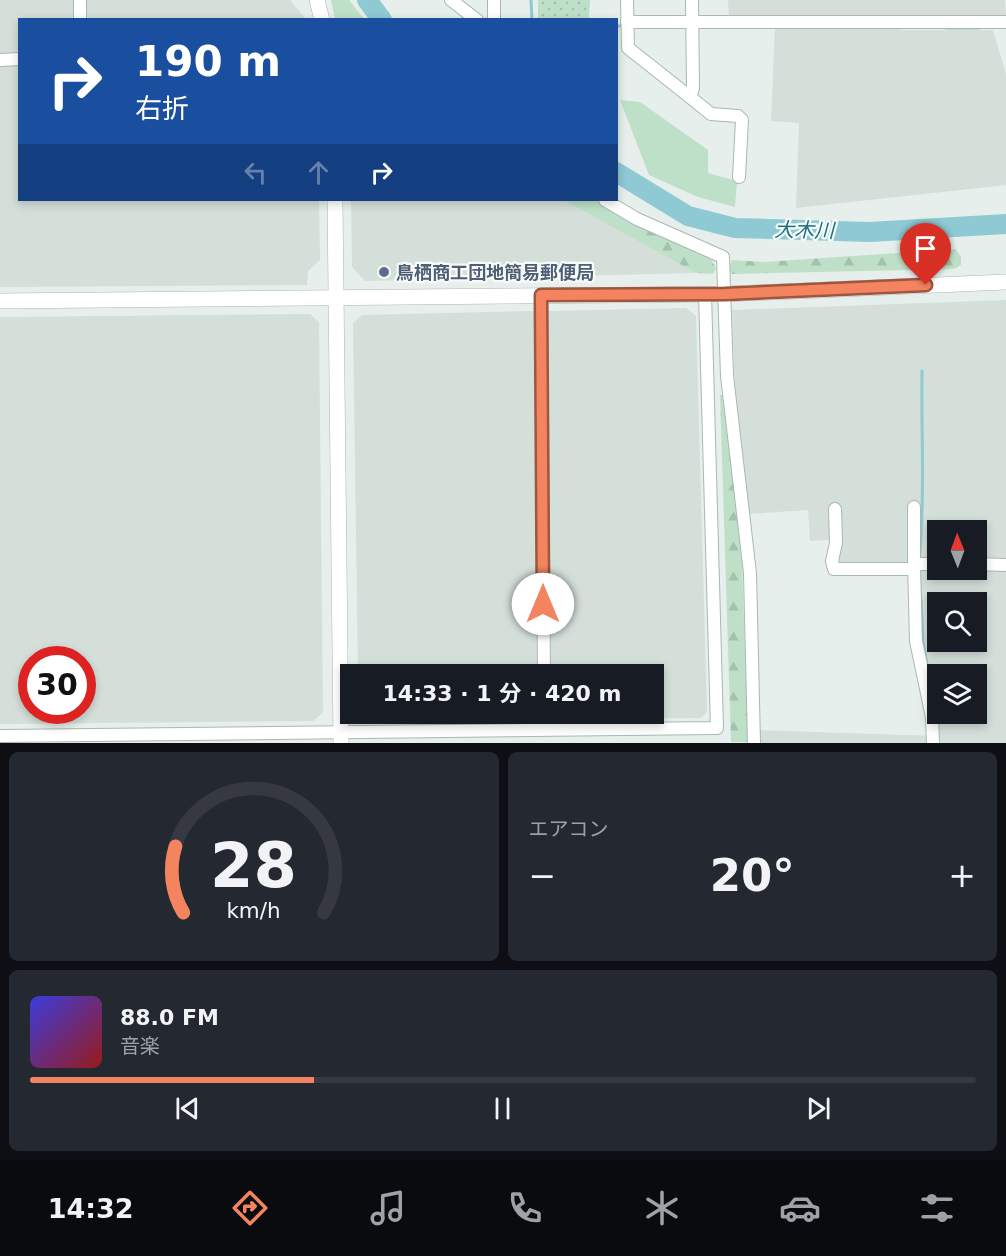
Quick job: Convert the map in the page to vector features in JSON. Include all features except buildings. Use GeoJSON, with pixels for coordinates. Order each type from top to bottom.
{"type":"FeatureCollection","features":[{"type":"Feature","properties":{"kind":"street"},"geometry":{"type":"LineString","coordinates":[[80,0],[80,18]]}},
{"type":"Feature","properties":{"kind":"street"},"geometry":{"type":"LineString","coordinates":[[317,0],[322,18]]}},
{"type":"Feature","properties":{"kind":"street"},"geometry":{"type":"LineString","coordinates":[[451,0],[474,18]]}},
{"type":"Feature","properties":{"kind":"street"},"geometry":{"type":"LineString","coordinates":[[494,0],[494,18]]}},
{"type":"Feature","properties":{"kind":"street"},"geometry":{"type":"LineString","coordinates":[[627,0],[627,43],[631,53],[711,114],[738,116],[742,120],[739,177]]}},
{"type":"Feature","properties":{"kind":"street"},"geometry":{"type":"LineString","coordinates":[[690,97],[693,88],[692,0]]}},
{"type":"Feature","properties":{"kind":"street"},"geometry":{"type":"LineString","coordinates":[[627,22],[1006,21]]}},
{"type":"Feature","properties":{"kind":"street"},"geometry":{"type":"LineString","coordinates":[[0,60],[18,59]]}},
{"type":"Feature","properties":{"kind":"street"},"geometry":{"type":"LineString","coordinates":[[335,201],[341,737]]}},
{"type":"Feature","properties":{"kind":"street"},"geometry":{"type":"LineString","coordinates":[[607,201],[637,219],[723,257],[727,376],[750,573],[754,743]]}},
{"type":"Feature","properties":{"kind":"street"},"geometry":{"type":"LineString","coordinates":[[0,301],[725,294],[1006,282]]}},
{"type":"Feature","properties":{"kind":"street"},"geometry":{"type":"LineString","coordinates":[[0,736],[341,737],[544,729],[717,728],[705,294]]}},
{"type":"Feature","properties":{"kind":"street"},"geometry":{"type":"LineString","coordinates":[[541,295],[544,664]]}},
{"type":"Feature","properties":{"kind":"street"},"geometry":{"type":"LineString","coordinates":[[914,507],[916,641],[932,717],[933,743]]}},
{"type":"Feature","properties":{"kind":"street"},"geometry":{"type":"LineString","coordinates":[[835,509],[836,543],[832,561],[834,569],[927,565]]}},
{"type":"Feature","properties":{"kind":"street"},"geometry":{"type":"LineString","coordinates":[[987,564],[1006,565]]}},
{"type":"Feature","properties":{"kind":"street"},"geometry":{"type":"LineString","coordinates":[[544,724],[544,729]]}},
{"type":"Feature","properties":{"kind":"shaded area"},"geometry":{"type":"Polygon","coordinates":[[[0,0],[290,0],[305,18],[18,18],[18,54],[0,55],[0,0]]]}},
{"type":"Feature","properties":{"kind":"shaded area"},"geometry":{"type":"Polygon","coordinates":[[[728,0],[1005,0],[1006,16],[729,18],[728,0]]]}},
{"type":"Feature","properties":{"kind":"shaded area"},"geometry":{"type":"Polygon","coordinates":[[[900,25],[901,30],[993,30],[1006,74],[1006,185],[796,208],[799,123],[771,121],[775,26],[900,25]]]}},
{"type":"Feature","properties":{"kind":"shaded area"},"geometry":{"type":"Polygon","coordinates":[[[18,64],[18,201],[319,201],[320,260],[308,271],[307,285],[0,287],[0,65],[18,64]]]}},
{"type":"Feature","properties":{"kind":"shaded area"},"geometry":{"type":"Polygon","coordinates":[[[351,201],[565,201],[696,273],[365,281],[352,267],[351,201]]]}},
{"type":"Feature","properties":{"kind":"shaded area"},"geometry":{"type":"Polygon","coordinates":[[[1006,300],[1006,743],[758,743],[758,730],[936,736],[934,724],[987,724],[987,664],[927,664],[927,677],[922,644],[919,571],[842,566],[836,556],[843,539],[810,541],[808,510],[749,514],[735,396],[732,310],[1006,300]]]}},
{"type":"Feature","properties":{"kind":"shaded area"},"geometry":{"type":"Polygon","coordinates":[[[686,308],[696,316],[707,712],[701,718],[664,718],[664,664],[551,664],[547,311],[686,308]]]}},
{"type":"Feature","properties":{"kind":"shaded area"},"geometry":{"type":"Polygon","coordinates":[[[534,311],[538,664],[358,664],[353,323],[362,315],[534,311]]]}},
{"type":"Feature","properties":{"kind":"shaded area"},"geometry":{"type":"Polygon","coordinates":[[[310,314],[319,322],[323,712],[313,721],[96,723],[96,646],[18,646],[18,724],[0,724],[0,317],[310,314]]]}},
{"type":"Feature","properties":{"kind":"green space"},"geometry":{"type":"Polygon","coordinates":[[[331,0],[349,0],[363,18],[335,18],[331,0]]]}},
{"type":"Feature","properties":{"kind":"green space"},"geometry":{"type":"Polygon","coordinates":[[[538,0],[590,0],[589,18],[538,18],[538,0]]]}},
{"type":"Feature","properties":{"kind":"green space"},"geometry":{"type":"Polygon","coordinates":[[[620,100],[640,102],[708,150],[708,173],[737,181],[735,207],[698,197],[649,175],[620,100]]]}},
{"type":"Feature","properties":{"kind":"green space"},"geometry":{"type":"Polygon","coordinates":[[[565,201],[599,201],[631,221],[624,225],[623,233],[565,201]]]}},
{"type":"Feature","properties":{"kind":"green space"},"geometry":{"type":"Polygon","coordinates":[[[631,221],[711,259],[716,268],[713,274],[696,273],[623,233],[623,225],[631,221]]]}},
{"type":"Feature","properties":{"kind":"green space"},"geometry":{"type":"Polygon","coordinates":[[[956,249],[961,257],[961,265],[954,269],[732,274],[728,269],[732,260],[764,262],[956,249]]]}},
{"type":"Feature","properties":{"kind":"green space"},"geometry":{"type":"Polygon","coordinates":[[[720,395],[724,395],[742,562],[748,742],[731,742],[720,395]]]}},
{"type":"Feature","properties":{"kind":"waterway","name":"大木川"},"geometry":{"type":"LineString","coordinates":[[367,0],[380,18]]}},
{"type":"Feature","properties":{"kind":"waterway"},"geometry":{"type":"LineString","coordinates":[[531,0],[532,18]]}},
{"type":"Feature","properties":{"kind":"waterway"},"geometry":{"type":"LineString","coordinates":[[946,28],[979,28]]}},
{"type":"Feature","properties":{"kind":"waterway","name":"大木川"},"geometry":{"type":"LineString","coordinates":[[618,173],[688,216],[735,228],[870,232],[1006,224]]}},
{"type":"Feature","properties":{"kind":"waterway"},"geometry":{"type":"LineString","coordinates":[[920,552],[923,484],[922,371]]}},
{"type":"Feature","properties":{"kind":"waterway"},"geometry":{"type":"LineString","coordinates":[[921,600],[923,642],[927,665]]}},
{"type":"Feature","properties":{"kind":"place","name":"鳥栖商工団地簡易郵便局"},"geometry":{"type":"Point","coordinates":[384,272]}},
{"type":"Feature","properties":{"kind":"route"},"geometry":{"type":"LineString","coordinates":[[543,604],[541,295],[725,294],[926,285]]}}]}
